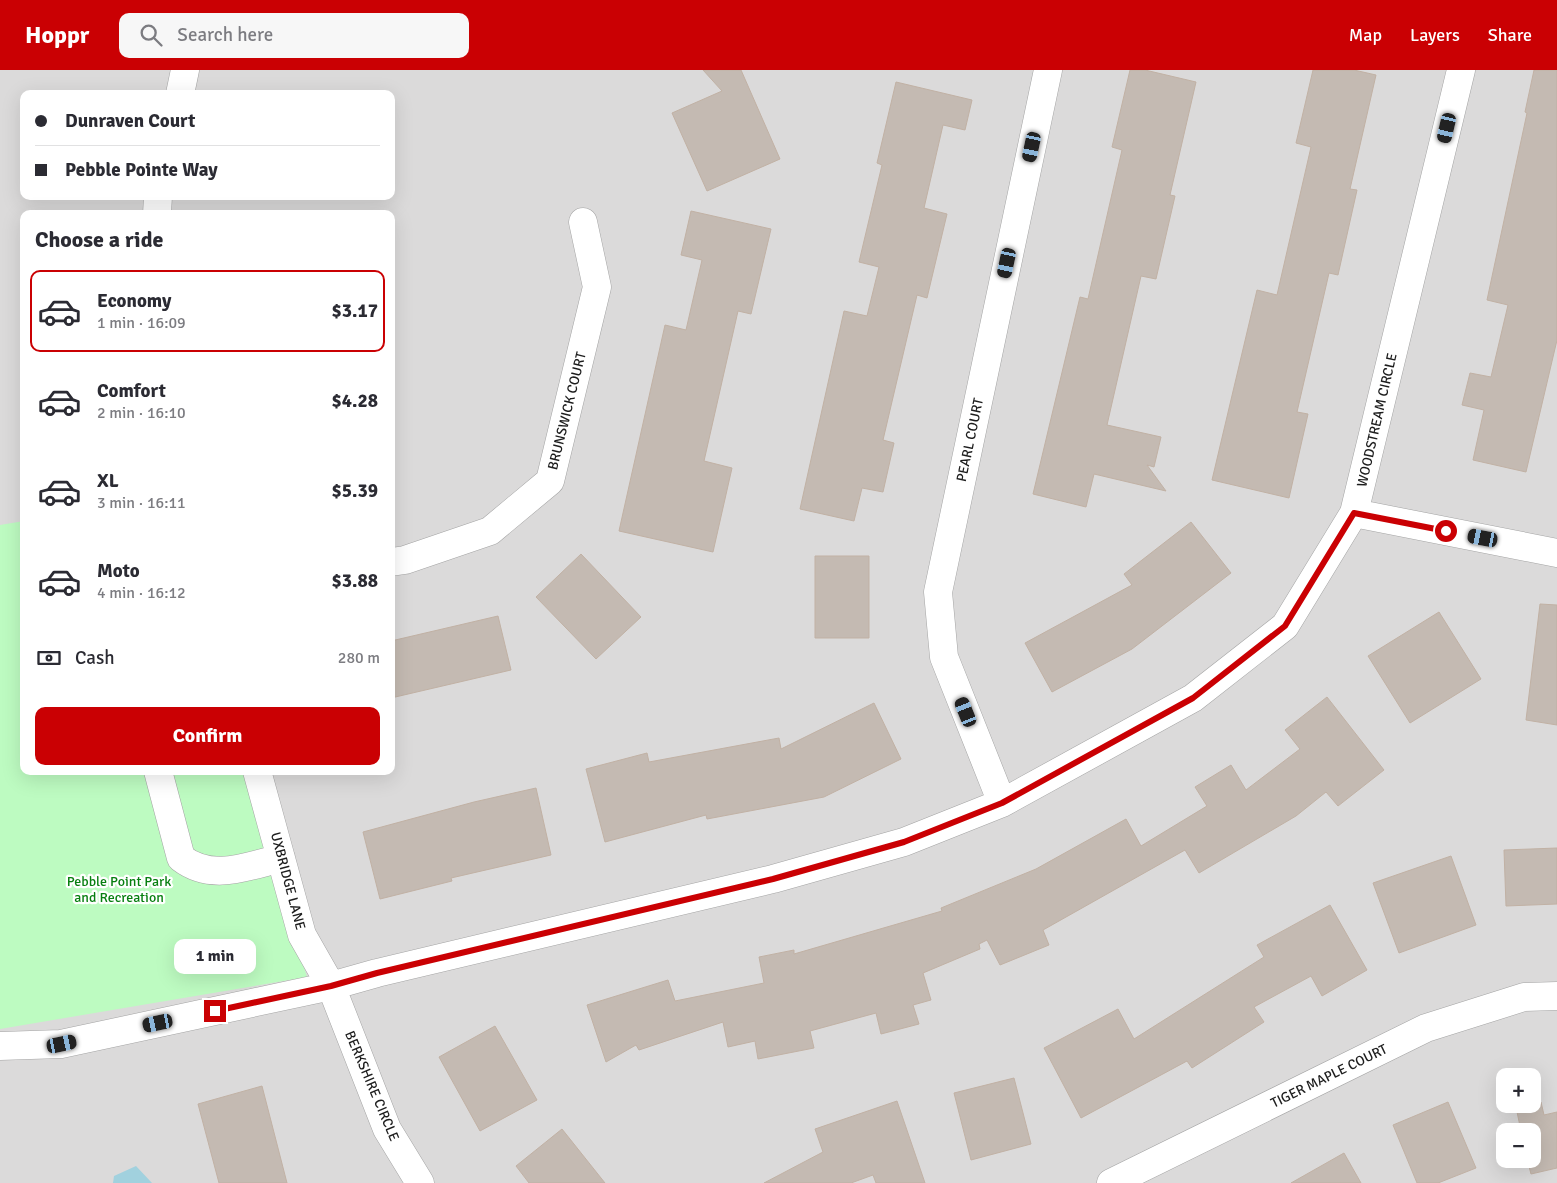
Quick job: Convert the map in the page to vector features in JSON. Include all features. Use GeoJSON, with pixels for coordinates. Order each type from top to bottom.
{"type":"FeatureCollection","features":[{"type":"Feature","properties":{"kind":"street"},"geometry":{"type":"LineString","coordinates":[[181,90],[185,70]]}},
{"type":"Feature","properties":{"kind":"street","name":"PEARL COURT"},"geometry":{"type":"LineString","coordinates":[[1002,803],[944,657],[938,592],[1048,70]]}},
{"type":"Feature","properties":{"kind":"street","name":"WOODSTREAM CIRCLE"},"geometry":{"type":"LineString","coordinates":[[0,1046],[62,1044],[331,986],[377,973],[773,879],[904,842],[1002,803],[1193,698],[1285,626],[1354,513],[1460,70]]}},
{"type":"Feature","properties":{"kind":"street","name":"BRUNSWICK COURT"},"geometry":{"type":"LineString","coordinates":[[395,561],[405,560],[490,531],[550,481],[597,287],[582,222]]}},
{"type":"Feature","properties":{"kind":"street"},"geometry":{"type":"LineString","coordinates":[[1354,513],[1557,553]]}},
{"type":"Feature","properties":{"kind":"street"},"geometry":{"type":"LineString","coordinates":[[159,775],[181,858],[190,866],[206,871],[220,872],[281,858]]}},
{"type":"Feature","properties":{"kind":"street","name":"UXBRIDGE LANE"},"geometry":{"type":"LineString","coordinates":[[258,775],[302,935],[331,986]]}},
{"type":"Feature","properties":{"kind":"street","name":"BERKSHIRE CIRCLE"},"geometry":{"type":"LineString","coordinates":[[331,986],[387,1128],[420,1183]]}},
{"type":"Feature","properties":{"kind":"street","name":"TIGER MAPLE COURT"},"geometry":{"type":"LineString","coordinates":[[1111,1183],[1426,1028],[1524,998],[1557,996]]}},
{"type":"Feature","properties":{"kind":"shaded area"},"geometry":{"type":"Polygon","coordinates":[[[0,70],[1557,70],[1557,1183],[0,1183],[0,70]]]}},
{"type":"Feature","properties":{"kind":"green space","name":"Pebble Point Park and Recreation"},"geometry":{"type":"Polygon","coordinates":[[[20,522],[20,775],[246,775],[307,977],[0,1029],[0,525],[20,522]]]}},
{"type":"Feature","properties":{"kind":"water"},"geometry":{"type":"Polygon","coordinates":[[[136,1166],[152,1183],[113,1183],[114,1176],[136,1166]]]}},
{"type":"Feature","properties":{"kind":"building"},"geometry":{"type":"Polygon","coordinates":[[[703,70],[741,70],[780,159],[707,191],[672,113],[722,91],[703,70]]]}},
{"type":"Feature","properties":{"kind":"building"},"geometry":{"type":"Polygon","coordinates":[[[1130,70],[1145,70],[1196,82],[1170,195],[1175,196],[1156,279],[1141,276],[1107,425],[1161,437],[1154,467],[1147,465],[1166,491],[1094,474],[1086,507],[1033,494],[1080,297],[1088,299],[1122,150],[1112,147],[1130,70]]]}},
{"type":"Feature","properties":{"kind":"building"},"geometry":{"type":"Polygon","coordinates":[[[1313,70],[1354,70],[1376,75],[1350,189],[1357,190],[1338,275],[1329,273],[1297,412],[1308,414],[1289,498],[1212,480],[1257,290],[1277,295],[1311,147],[1296,143],[1313,70]]]}},
{"type":"Feature","properties":{"kind":"building"},"geometry":{"type":"Polygon","coordinates":[[[1534,70],[1557,70],[1557,340],[1526,472],[1473,460],[1484,410],[1462,405],[1470,373],[1491,377],[1508,305],[1487,300],[1527,113],[1525,112],[1534,70]]]}},
{"type":"Feature","properties":{"kind":"building"},"geometry":{"type":"Polygon","coordinates":[[[896,82],[972,100],[965,130],[943,125],[924,208],[947,214],[927,298],[917,295],[883,440],[894,443],[883,492],[862,488],[854,521],[800,509],[844,311],[867,316],[879,267],[859,262],[882,165],[877,163],[896,82]]]}},
{"type":"Feature","properties":{"kind":"building"},"geometry":{"type":"Polygon","coordinates":[[[691,211],[771,229],[751,314],[738,311],[704,461],[732,468],[713,552],[619,531],[665,325],[686,330],[702,260],[681,255],[691,211]]]}},
{"type":"Feature","properties":{"kind":"building"},"geometry":{"type":"Polygon","coordinates":[[[1191,522],[1231,573],[1132,649],[1052,692],[1025,643],[1132,585],[1124,574],[1191,522]]]}},
{"type":"Feature","properties":{"kind":"building"},"geometry":{"type":"Polygon","coordinates":[[[581,554],[641,617],[596,659],[536,597],[581,554]]]}},
{"type":"Feature","properties":{"kind":"building"},"geometry":{"type":"Polygon","coordinates":[[[815,556],[869,556],[869,638],[815,638],[815,556]]]}},
{"type":"Feature","properties":{"kind":"building"},"geometry":{"type":"Polygon","coordinates":[[[1540,604],[1557,605],[1557,725],[1526,720],[1540,604]]]}},
{"type":"Feature","properties":{"kind":"building"},"geometry":{"type":"Polygon","coordinates":[[[1439,612],[1481,679],[1410,723],[1368,656],[1439,612]]]}},
{"type":"Feature","properties":{"kind":"building"},"geometry":{"type":"Polygon","coordinates":[[[498,616],[511,670],[395,697],[395,640],[498,616]]]}},
{"type":"Feature","properties":{"kind":"building"},"geometry":{"type":"Polygon","coordinates":[[[1327,697],[1384,770],[1338,806],[1326,792],[1296,816],[1199,873],[1185,850],[1043,930],[1049,945],[1000,965],[987,940],[979,944],[980,949],[923,973],[931,1000],[913,1005],[919,1024],[881,1034],[876,1013],[810,1031],[814,1048],[758,1059],[755,1041],[728,1047],[723,1022],[639,1050],[636,1045],[606,1062],[587,1005],[668,980],[675,1001],[764,983],[759,957],[794,950],[794,954],[942,911],[941,908],[1036,869],[1126,819],[1141,846],[1207,806],[1195,787],[1231,765],[1246,790],[1300,749],[1285,730],[1327,697]]]}},
{"type":"Feature","properties":{"kind":"building"},"geometry":{"type":"Polygon","coordinates":[[[874,703],[901,759],[824,797],[707,819],[706,815],[605,842],[586,769],[647,753],[649,762],[779,738],[781,749],[874,703]]]}},
{"type":"Feature","properties":{"kind":"building"},"geometry":{"type":"Polygon","coordinates":[[[536,788],[551,855],[451,878],[452,881],[380,899],[363,832],[474,802],[536,788]]]}},
{"type":"Feature","properties":{"kind":"building"},"geometry":{"type":"Polygon","coordinates":[[[1557,848],[1557,904],[1506,906],[1504,850],[1557,848]]]}},
{"type":"Feature","properties":{"kind":"building"},"geometry":{"type":"Polygon","coordinates":[[[1451,856],[1476,925],[1399,953],[1373,883],[1451,856]]]}},
{"type":"Feature","properties":{"kind":"building"},"geometry":{"type":"Polygon","coordinates":[[[1330,905],[1367,970],[1322,996],[1311,976],[1254,1007],[1264,1022],[1192,1068],[1187,1061],[1081,1118],[1044,1048],[1118,1009],[1134,1039],[1264,957],[1257,945],[1330,905]]]}},
{"type":"Feature","properties":{"kind":"building"},"geometry":{"type":"Polygon","coordinates":[[[495,1026],[537,1100],[480,1131],[439,1057],[495,1026]]]}},
{"type":"Feature","properties":{"kind":"building"},"geometry":{"type":"Polygon","coordinates":[[[1014,1078],[1031,1144],[971,1160],[954,1093],[1014,1078]]]}},
{"type":"Feature","properties":{"kind":"building"},"geometry":{"type":"Polygon","coordinates":[[[262,1086],[287,1183],[219,1183],[198,1104],[262,1086]]]}},
{"type":"Feature","properties":{"kind":"building"},"geometry":{"type":"Polygon","coordinates":[[[897,1101],[925,1183],[876,1183],[873,1175],[851,1183],[764,1183],[823,1152],[815,1129],[897,1101]]]}},
{"type":"Feature","properties":{"kind":"building"},"geometry":{"type":"Polygon","coordinates":[[[1448,1102],[1476,1168],[1438,1183],[1417,1183],[1393,1125],[1448,1102]]]}},
{"type":"Feature","properties":{"kind":"building"},"geometry":{"type":"Polygon","coordinates":[[[1541,1102],[1544,1115],[1557,1112],[1557,1168],[1531,1174],[1529,1168],[1541,1168],[1541,1123],[1519,1123],[1517,1113],[1541,1113],[1541,1102]]]}},
{"type":"Feature","properties":{"kind":"building"},"geometry":{"type":"Polygon","coordinates":[[[562,1129],[605,1183],[529,1183],[516,1166],[562,1129]]]}},
{"type":"Feature","properties":{"kind":"building"},"geometry":{"type":"Polygon","coordinates":[[[1344,1153],[1361,1183],[1291,1183],[1344,1153]]]}},
{"type":"Feature","properties":{"kind":"route"},"geometry":{"type":"LineString","coordinates":[[215,1011],[331,986],[377,973],[773,879],[904,842],[1002,803],[1193,698],[1285,626],[1354,513],[1446,531]]}}]}
